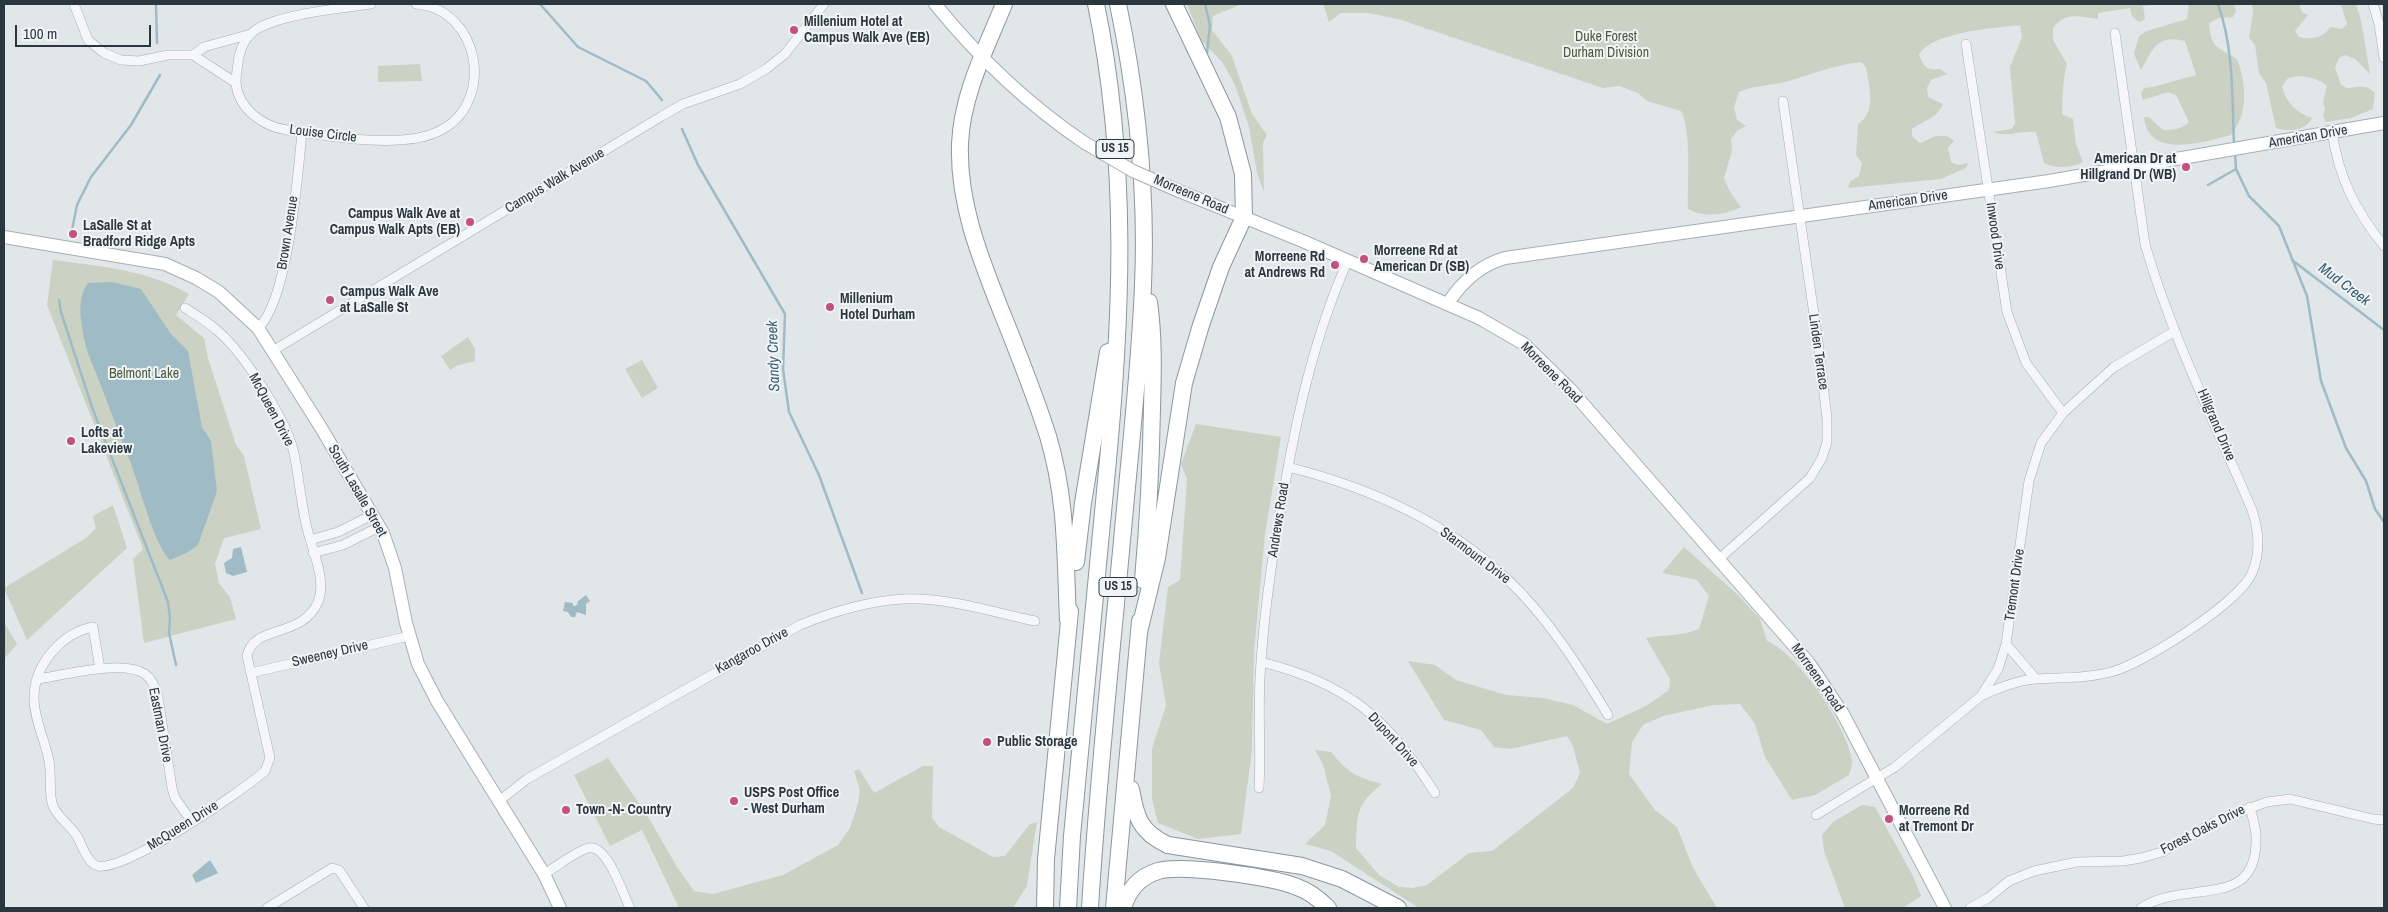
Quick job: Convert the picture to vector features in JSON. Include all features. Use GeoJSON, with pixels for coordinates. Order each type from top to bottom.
{"type":"FeatureCollection","features":[{"type":"Feature","properties":{"kind":"highway"},"geometry":{"type":"LineString","coordinates":[[1004,4],[971,83],[960,142],[964,202],[988,278],[1034,395],[1054,461],[1062,495],[1066,532],[1068,620]]}},
{"type":"Feature","properties":{"kind":"highway","name":"US 15"},"geometry":{"type":"LineString","coordinates":[[1068,908],[1072,836],[1115,395],[1120,296],[1119,184],[1110,87],[1096,4]]}},
{"type":"Feature","properties":{"kind":"highway","name":"US 15"},"geometry":{"type":"LineString","coordinates":[[1090,908],[1095,833],[1138,374],[1143,265],[1137,137],[1131,83],[1118,4]]}},
{"type":"Feature","properties":{"kind":"highway"},"geometry":{"type":"LineString","coordinates":[[1139,632],[1157,558],[1184,383],[1221,266],[1244,218],[1243,174],[1228,117],[1174,4]]}},
{"type":"Feature","properties":{"kind":"highway"},"geometry":{"type":"LineString","coordinates":[[1114,908],[1148,509],[1153,328],[1143,265]]}},
{"type":"Feature","properties":{"kind":"highway"},"geometry":{"type":"LineString","coordinates":[[1044,908],[1046,859],[1068,620],[1083,503],[1107,362],[1110,331],[1120,296]]}},
{"type":"Feature","properties":{"kind":"highway"},"geometry":{"type":"LineString","coordinates":[[1127,768],[1133,807],[1138,821],[1149,834],[1160,841],[1180,848],[1266,859],[1309,868],[1348,881],[1398,908]]}},
{"type":"Feature","properties":{"kind":"highway"},"geometry":{"type":"LineString","coordinates":[[1032,908],[1046,859]]}},
{"type":"Feature","properties":{"kind":"highway"},"geometry":{"type":"LineString","coordinates":[[1123,908],[1130,891],[1141,880],[1160,871],[1170,869],[1222,873],[1288,883],[1310,893],[1328,908]]}},
{"type":"Feature","properties":{"kind":"street"},"geometry":{"type":"LineString","coordinates":[[74,4],[88,40],[104,53],[131,61],[168,55],[193,55],[236,83],[240,50],[251,34]]}},
{"type":"Feature","properties":{"kind":"street"},"geometry":{"type":"LineString","coordinates":[[193,55],[204,47],[251,34],[264,26],[300,16],[371,4]]}},
{"type":"Feature","properties":{"kind":"street","name":"Louise Circle"},"geometry":{"type":"LineString","coordinates":[[236,83],[240,96],[247,108],[270,127],[369,140],[404,138],[440,131],[457,117],[473,90],[476,70],[473,53],[462,31],[452,19],[431,6],[416,4]]}},
{"type":"Feature","properties":{"kind":"street","name":"Campus Walk Avenue"},"geometry":{"type":"LineString","coordinates":[[274,350],[683,104],[740,84],[766,69],[785,54],[824,4]]}},
{"type":"Feature","properties":{"kind":"street","name":"Morreene Road"},"geometry":{"type":"LineString","coordinates":[[935,4],[982,58],[1043,114],[1133,171],[1448,303],[1507,333],[1540,358],[1809,663],[1842,714],[1945,908]]}},
{"type":"Feature","properties":{"kind":"street"},"geometry":{"type":"LineString","coordinates":[[2373,4],[2379,24],[2384,58]]}},
{"type":"Feature","properties":{"kind":"street","name":"Hillgrand Drive"},"geometry":{"type":"LineString","coordinates":[[1982,696],[1999,688],[2036,679],[2085,678],[2114,671],[2130,663],[2182,634],[2228,602],[2247,583],[2252,574],[2259,547],[2258,532],[2252,510],[2175,331],[2154,277],[2145,244],[2115,34]]}},
{"type":"Feature","properties":{"kind":"street","name":"Inwood Drive"},"geometry":{"type":"LineString","coordinates":[[1966,44],[2002,287],[2013,331],[2026,362],[2063,413]]}},
{"type":"Feature","properties":{"kind":"street","name":"Linden Terrace"},"geometry":{"type":"LineString","coordinates":[[1719,559],[1810,478],[1826,450],[1827,419],[1783,101]]}},
{"type":"Feature","properties":{"kind":"street","name":"American Drive"},"geometry":{"type":"LineString","coordinates":[[1448,303],[1456,291],[1477,271],[1505,258],[2134,168],[2384,123]]}},
{"type":"Feature","properties":{"kind":"street","name":"Brown Avenue"},"geometry":{"type":"LineString","coordinates":[[258,328],[268,317],[281,275],[289,234],[302,132]]}},
{"type":"Feature","properties":{"kind":"street"},"geometry":{"type":"LineString","coordinates":[[2332,132],[2338,169],[2362,218],[2384,246]]}},
{"type":"Feature","properties":{"kind":"street","name":"South Lasalle Street"},"geometry":{"type":"LineString","coordinates":[[4,237],[165,264],[196,278],[219,292],[258,328],[274,350],[379,527],[395,568],[409,636],[418,664],[437,701],[544,874],[560,908]]}},
{"type":"Feature","properties":{"kind":"street","name":"Andrews Road"},"geometry":{"type":"LineString","coordinates":[[1259,788],[1261,662],[1274,550],[1300,406],[1329,302],[1348,260]]}},
{"type":"Feature","properties":{"kind":"street","name":"McQueen Drive"},"geometry":{"type":"LineString","coordinates":[[100,669],[93,627],[76,632],[64,640],[50,654],[38,679],[34,697],[49,762],[53,804],[57,813],[76,835],[92,862],[101,866],[117,863],[160,843],[261,775],[268,767],[269,750],[248,656],[252,643],[266,635],[291,628],[304,621],[318,601],[320,586],[294,454],[287,434],[246,364],[229,342],[211,325],[185,308]]}},
{"type":"Feature","properties":{"kind":"street","name":"Tremont Drive"},"geometry":{"type":"LineString","coordinates":[[1816,815],[1878,779],[1982,696],[1998,669],[2006,644],[2029,481],[2041,443],[2063,413],[2114,367],[2175,331]]}},
{"type":"Feature","properties":{"kind":"street","name":"Starmount Drive"},"geometry":{"type":"LineString","coordinates":[[1288,468],[1349,486],[1392,502],[1443,530],[1494,567],[1517,589],[1542,618],[1579,668],[1608,715]]}},
{"type":"Feature","properties":{"kind":"street"},"geometry":{"type":"LineString","coordinates":[[310,540],[338,532],[372,515]]}},
{"type":"Feature","properties":{"kind":"street"},"geometry":{"type":"LineString","coordinates":[[313,553],[343,544],[379,527]]}},
{"type":"Feature","properties":{"kind":"street","name":"Kangaroo Drive"},"geometry":{"type":"LineString","coordinates":[[499,801],[527,779],[608,732],[800,625],[823,615],[872,604],[902,599],[918,599],[957,604],[1035,621]]}},
{"type":"Feature","properties":{"kind":"street","name":"Sweeney Drive"},"geometry":{"type":"LineString","coordinates":[[251,673],[409,636]]}},
{"type":"Feature","properties":{"kind":"street"},"geometry":{"type":"LineString","coordinates":[[2006,644],[2036,679]]}},
{"type":"Feature","properties":{"kind":"street","name":"Dupont Drive"},"geometry":{"type":"LineString","coordinates":[[1261,662],[1306,674],[1330,685],[1356,702],[1384,726],[1410,756],[1435,793]]}},
{"type":"Feature","properties":{"kind":"street","name":"Eastman Drive"},"geometry":{"type":"LineString","coordinates":[[38,679],[100,669],[129,669],[144,674],[150,680],[158,697],[175,798],[192,822]]}},
{"type":"Feature","properties":{"kind":"street","name":"Forest Oaks Drive"},"geometry":{"type":"LineString","coordinates":[[1970,908],[1988,898],[2009,881],[2034,870],[2076,862],[2123,861],[2142,858],[2162,852],[2218,820],[2250,806],[2290,799],[2384,820]]}},
{"type":"Feature","properties":{"kind":"street"},"geometry":{"type":"LineString","coordinates":[[2141,908],[2155,900],[2227,894],[2236,890],[2246,881],[2255,857],[2255,827],[2250,806]]}},
{"type":"Feature","properties":{"kind":"street"},"geometry":{"type":"LineString","coordinates":[[544,874],[587,848],[596,848],[605,855],[630,908]]}},
{"type":"Feature","properties":{"kind":"street"},"geometry":{"type":"LineString","coordinates":[[267,908],[332,868],[339,870],[364,908]]}},
{"type":"Feature","properties":{"kind":"green space"},"geometry":{"type":"Polygon","coordinates":[[[1187,4],[1242,4],[1213,16],[1212,30],[1232,56],[1252,114],[1267,135],[1263,143],[1264,192],[1257,173],[1249,127],[1235,85],[1223,63],[1201,40],[1187,4]]]}},
{"type":"Feature","properties":{"kind":"green space","name":"Duke Forest Durham Division"},"geometry":{"type":"Polygon","coordinates":[[[1323,4],[2159,4],[2143,6],[2145,19],[2139,22],[2132,16],[2130,8],[2098,13],[2098,19],[2079,16],[2068,17],[2053,28],[2053,40],[2067,64],[2063,90],[2063,115],[2073,119],[2076,145],[2083,162],[2064,167],[2044,163],[2036,132],[1998,134],[1993,132],[2011,129],[2015,124],[2010,67],[2022,37],[2020,25],[1965,32],[1936,41],[1926,47],[1919,55],[1926,67],[1929,69],[1940,69],[1947,74],[1931,80],[1927,88],[1928,97],[1943,104],[1934,116],[1912,129],[1912,136],[1920,143],[1936,136],[1947,136],[1954,141],[1948,148],[1951,162],[1958,165],[1968,163],[1966,168],[1941,179],[1848,188],[1850,182],[1859,176],[1862,163],[1856,155],[1858,124],[1868,113],[1870,106],[1870,90],[1866,67],[1861,62],[1851,63],[1781,83],[1754,87],[1739,92],[1734,107],[1737,120],[1746,126],[1737,131],[1731,139],[1732,151],[1724,178],[1730,192],[1741,207],[1722,214],[1700,214],[1688,209],[1688,145],[1687,132],[1681,111],[1647,101],[1638,93],[1619,86],[1603,88],[1398,19],[1368,13],[1341,13],[1329,22],[1323,4]]]}},
{"type":"Feature","properties":{"kind":"green space"},"geometry":{"type":"Polygon","coordinates":[[[2189,4],[2234,4],[2236,11],[2233,17],[2219,18],[2209,23],[2214,43],[2237,59],[2244,88],[2244,98],[2241,117],[2231,135],[2193,144],[2179,145],[2155,139],[2148,130],[2144,117],[2149,117],[2163,130],[2178,129],[2187,124],[2189,122],[2176,95],[2168,92],[2143,100],[2141,93],[2144,88],[2196,75],[2185,41],[2175,39],[2161,42],[2153,50],[2141,70],[2134,54],[2139,36],[2147,31],[2187,19],[2189,4]]]}},
{"type":"Feature","properties":{"kind":"green space"},"geometry":{"type":"Polygon","coordinates":[[[2252,4],[2299,4],[2302,12],[2308,15],[2295,31],[2299,37],[2308,38],[2320,36],[2331,27],[2342,29],[2347,24],[2341,4],[2356,4],[2361,20],[2370,74],[2355,59],[2345,55],[2339,58],[2335,67],[2341,85],[2347,88],[2366,87],[2375,93],[2373,109],[2351,118],[2326,122],[2323,116],[2325,109],[2323,102],[2327,86],[2320,81],[2298,76],[2288,79],[2284,83],[2282,87],[2284,93],[2293,107],[2312,118],[2306,126],[2301,128],[2286,130],[2276,128],[2266,83],[2259,73],[2255,45],[2249,38],[2253,11],[2252,4]]]}},
{"type":"Feature","properties":{"kind":"green space"},"geometry":{"type":"Polygon","coordinates":[[[420,64],[422,81],[378,82],[378,66],[420,64]]]}},
{"type":"Feature","properties":{"kind":"green space","name":"Belmont Lake"},"geometry":{"type":"Polygon","coordinates":[[[53,260],[140,274],[157,279],[189,294],[176,315],[204,338],[208,358],[236,445],[244,456],[261,529],[224,538],[215,564],[219,583],[230,597],[236,619],[144,643],[133,559],[143,549],[47,305],[53,260]]]}},
{"type":"Feature","properties":{"kind":"green space"},"geometry":{"type":"Polygon","coordinates":[[[468,337],[475,349],[475,361],[458,365],[450,370],[441,356],[468,337]]]}},
{"type":"Feature","properties":{"kind":"green space"},"geometry":{"type":"Polygon","coordinates":[[[642,360],[658,388],[642,398],[625,369],[642,360]]]}},
{"type":"Feature","properties":{"kind":"green space"},"geometry":{"type":"Polygon","coordinates":[[[1196,424],[1281,437],[1265,534],[1254,652],[1252,750],[1241,834],[1198,839],[1158,823],[1152,799],[1152,749],[1166,705],[1159,663],[1168,587],[1180,580],[1187,479],[1181,464],[1196,424]]]}},
{"type":"Feature","properties":{"kind":"green space"},"geometry":{"type":"Polygon","coordinates":[[[113,505],[127,548],[27,640],[4,588],[86,538],[96,528],[93,516],[113,505]]]}},
{"type":"Feature","properties":{"kind":"green space"},"geometry":{"type":"Polygon","coordinates":[[[1684,547],[1738,595],[1760,619],[1767,641],[1793,660],[1806,675],[1841,729],[1852,762],[1849,775],[1815,795],[1792,800],[1765,757],[1755,724],[1740,704],[1714,705],[1663,716],[1643,725],[1632,742],[1629,774],[1655,810],[1677,827],[1693,868],[1717,908],[1419,908],[1331,851],[1305,844],[1325,825],[1331,796],[1323,764],[1315,750],[1331,752],[1342,765],[1353,773],[1382,784],[1367,798],[1359,812],[1356,848],[1379,875],[1399,887],[1412,888],[1427,885],[1469,853],[1492,851],[1573,788],[1580,773],[1573,746],[1567,736],[1510,749],[1494,747],[1481,730],[1444,720],[1408,661],[1435,665],[1456,680],[1506,695],[1543,698],[1573,705],[1607,724],[1646,706],[1669,690],[1670,679],[1646,638],[1692,632],[1699,629],[1709,596],[1697,580],[1662,573],[1684,547]]]}},
{"type":"Feature","properties":{"kind":"green space"},"geometry":{"type":"Polygon","coordinates":[[[4,622],[17,644],[4,659],[4,622]]]}},
{"type":"Feature","properties":{"kind":"green space"},"geometry":{"type":"Polygon","coordinates":[[[608,758],[647,815],[677,867],[694,891],[713,894],[783,875],[838,845],[850,828],[858,803],[860,790],[854,771],[859,769],[874,793],[923,766],[933,766],[932,818],[939,827],[993,857],[1005,856],[1030,824],[1037,822],[1027,886],[1013,908],[679,908],[642,830],[610,846],[574,775],[608,758]]]}},
{"type":"Feature","properties":{"kind":"green space"},"geometry":{"type":"Polygon","coordinates":[[[1862,805],[1875,807],[1913,876],[1921,896],[1903,908],[1845,908],[1824,851],[1822,835],[1833,822],[1862,805]]]}},
{"type":"Feature","properties":{"kind":"water"},"geometry":{"type":"Polygon","coordinates":[[[112,282],[141,289],[171,334],[188,351],[202,427],[211,441],[217,491],[198,545],[170,560],[158,542],[85,342],[80,311],[84,290],[88,283],[112,282]]]}},
{"type":"Feature","properties":{"kind":"water"},"geometry":{"type":"Polygon","coordinates":[[[241,547],[247,572],[233,576],[226,573],[224,563],[232,558],[233,549],[241,547]]]}},
{"type":"Feature","properties":{"kind":"water"},"geometry":{"type":"Polygon","coordinates":[[[586,595],[590,601],[586,604],[586,615],[577,612],[575,617],[571,617],[568,612],[563,611],[565,602],[573,603],[573,606],[575,606],[586,595]]]}},
{"type":"Feature","properties":{"kind":"water"},"geometry":{"type":"Polygon","coordinates":[[[210,860],[218,873],[196,883],[192,875],[210,860]]]}},
{"type":"Feature","properties":{"kind":"waterway"},"geometry":{"type":"LineString","coordinates":[[156,4],[157,43]]}},
{"type":"Feature","properties":{"kind":"waterway","name":"Sandy Creek"},"geometry":{"type":"LineString","coordinates":[[540,4],[578,47],[646,81],[662,100]]}},
{"type":"Feature","properties":{"kind":"waterway"},"geometry":{"type":"LineString","coordinates":[[1205,4],[1210,25],[1207,53]]}},
{"type":"Feature","properties":{"kind":"waterway"},"geometry":{"type":"LineString","coordinates":[[2218,4],[2230,56],[2234,145]]}},
{"type":"Feature","properties":{"kind":"waterway"},"geometry":{"type":"LineString","coordinates":[[72,230],[77,205],[91,177],[131,125],[160,75]]}},
{"type":"Feature","properties":{"kind":"waterway","name":"Sandy Creek"},"geometry":{"type":"LineString","coordinates":[[682,129],[698,165],[785,314],[783,369],[789,412],[819,475],[862,593]]}},
{"type":"Feature","properties":{"kind":"waterway"},"geometry":{"type":"LineString","coordinates":[[2235,153],[2236,169],[2249,196],[2279,226],[2307,296],[2321,381],[2346,448],[2366,481],[2375,509],[2384,522]]}},
{"type":"Feature","properties":{"kind":"waterway"},"geometry":{"type":"LineString","coordinates":[[2208,185],[2236,169]]}},
{"type":"Feature","properties":{"kind":"waterway","name":"Mud Creek"},"geometry":{"type":"LineString","coordinates":[[2292,260],[2384,330]]}},
{"type":"Feature","properties":{"kind":"waterway"},"geometry":{"type":"LineString","coordinates":[[59,300],[61,312],[93,410],[168,602],[170,617],[169,633],[176,665]]}},
{"type":"Feature","properties":{"kind":"place","name":"Millenium Hotel at Campus Walk Ave (EB)"},"geometry":{"type":"Point","coordinates":[794,30]}},
{"type":"Feature","properties":{"kind":"place","name":"American Dr at Hillgrand Dr (WB)"},"geometry":{"type":"Point","coordinates":[2186,167]}},
{"type":"Feature","properties":{"kind":"place","name":"Campus Walk Ave at Campus Walk Apts (EB)"},"geometry":{"type":"Point","coordinates":[470,222]}},
{"type":"Feature","properties":{"kind":"place","name":"LaSalle St at Bradford Ridge Apts"},"geometry":{"type":"Point","coordinates":[73,234]}},
{"type":"Feature","properties":{"kind":"place","name":"Morreene Rd at American Dr (SB)"},"geometry":{"type":"Point","coordinates":[1364,259]}},
{"type":"Feature","properties":{"kind":"place","name":"Morreene Rd at Andrews Rd"},"geometry":{"type":"Point","coordinates":[1335,265]}},
{"type":"Feature","properties":{"kind":"place","name":"Campus Walk Ave at LaSalle St"},"geometry":{"type":"Point","coordinates":[330,300]}},
{"type":"Feature","properties":{"kind":"place","name":"Millenium Hotel Durham"},"geometry":{"type":"Point","coordinates":[830,307]}},
{"type":"Feature","properties":{"kind":"place","name":"Lofts at Lakeview"},"geometry":{"type":"Point","coordinates":[71,441]}},
{"type":"Feature","properties":{"kind":"place","name":"Public Storage"},"geometry":{"type":"Point","coordinates":[987,742]}},
{"type":"Feature","properties":{"kind":"place","name":"USPS Post Office - West Durham"},"geometry":{"type":"Point","coordinates":[734,801]}},
{"type":"Feature","properties":{"kind":"place","name":"Town -N- Country"},"geometry":{"type":"Point","coordinates":[566,810]}},
{"type":"Feature","properties":{"kind":"place","name":"Morreene Rd at Tremont Dr"},"geometry":{"type":"Point","coordinates":[1889,819]}}]}
